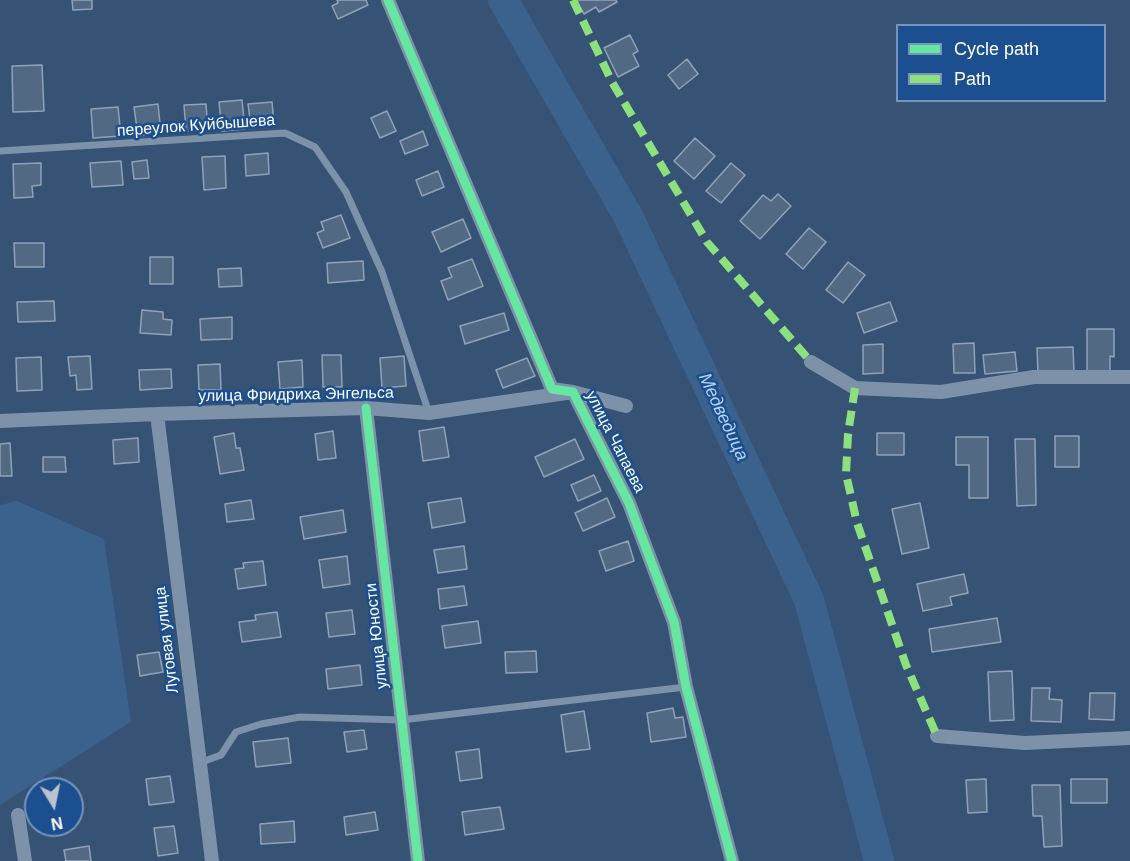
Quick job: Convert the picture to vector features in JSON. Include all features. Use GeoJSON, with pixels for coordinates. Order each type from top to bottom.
{"type":"FeatureCollection","features":[{"type":"Feature","properties":{"kind":"street","name":"улица Чапаева"},"geometry":{"type":"LineString","coordinates":[[388,0],[552,389],[573,392],[629,503],[674,622],[686,687],[732,861]]}},
{"type":"Feature","properties":{"kind":"street"},"geometry":{"type":"LineString","coordinates":[[811,362],[855,388],[909,391],[941,392],[1034,376],[1130,377]]}},
{"type":"Feature","properties":{"kind":"street","name":"улица Фридриха Энгельса"},"geometry":{"type":"LineString","coordinates":[[0,421],[366,408],[429,413],[573,392],[626,406]]}},
{"type":"Feature","properties":{"kind":"street","name":"улица Юности"},"geometry":{"type":"LineString","coordinates":[[366,408],[418,861]]}},
{"type":"Feature","properties":{"kind":"street","name":"Луговая улица"},"geometry":{"type":"LineString","coordinates":[[157,414],[212,861]]}},
{"type":"Feature","properties":{"kind":"street"},"geometry":{"type":"LineString","coordinates":[[937,736],[1025,743],[1130,738]]}},
{"type":"Feature","properties":{"kind":"street"},"geometry":{"type":"LineString","coordinates":[[18,815],[25,861]]}},
{"type":"Feature","properties":{"kind":"lane","name":"переулок Куйбышева"},"geometry":{"type":"LineString","coordinates":[[0,151],[285,133],[315,147],[346,192],[382,272],[429,413]]}},
{"type":"Feature","properties":{"kind":"lane"},"geometry":{"type":"LineString","coordinates":[[199,763],[221,755],[236,732],[261,724],[300,717],[401,720],[686,687]]}},
{"type":"Feature","properties":{"kind":"water"},"geometry":{"type":"Polygon","coordinates":[[[17,501],[104,539],[131,722],[44,777],[24,777],[24,790],[0,805],[0,505],[17,501]]]}},
{"type":"Feature","properties":{"kind":"building"},"geometry":{"type":"Polygon","coordinates":[[[72,0],[92,0],[92,9],[73,10],[72,0]]]}},
{"type":"Feature","properties":{"kind":"building"},"geometry":{"type":"Polygon","coordinates":[[[337,0],[366,0],[368,5],[338,19],[332,6],[338,3],[337,0]]]}},
{"type":"Feature","properties":{"kind":"building"},"geometry":{"type":"Polygon","coordinates":[[[576,0],[616,0],[617,2],[599,12],[596,7],[584,14],[576,0]]]}},
{"type":"Feature","properties":{"kind":"building"},"geometry":{"type":"Polygon","coordinates":[[[630,35],[638,51],[633,54],[639,66],[618,77],[604,48],[630,35]]]}},
{"type":"Feature","properties":{"kind":"building"},"geometry":{"type":"Polygon","coordinates":[[[687,59],[698,74],[679,89],[668,75],[687,59]]]}},
{"type":"Feature","properties":{"kind":"building"},"geometry":{"type":"Polygon","coordinates":[[[42,65],[44,111],[13,112],[12,66],[42,65]]]}},
{"type":"Feature","properties":{"kind":"building"},"geometry":{"type":"Polygon","coordinates":[[[242,100],[245,129],[222,131],[219,102],[242,100]]]}},
{"type":"Feature","properties":{"kind":"building"},"geometry":{"type":"Polygon","coordinates":[[[272,102],[274,124],[251,127],[248,104],[272,102]]]}},
{"type":"Feature","properties":{"kind":"building"},"geometry":{"type":"Polygon","coordinates":[[[158,104],[161,133],[138,136],[134,107],[158,104]]]}},
{"type":"Feature","properties":{"kind":"building"},"geometry":{"type":"Polygon","coordinates":[[[206,104],[208,130],[186,131],[184,105],[206,104]]]}},
{"type":"Feature","properties":{"kind":"building"},"geometry":{"type":"Polygon","coordinates":[[[118,107],[121,136],[93,138],[91,109],[118,107]]]}},
{"type":"Feature","properties":{"kind":"building"},"geometry":{"type":"Polygon","coordinates":[[[387,111],[396,131],[380,138],[371,118],[387,111]]]}},
{"type":"Feature","properties":{"kind":"building"},"geometry":{"type":"Polygon","coordinates":[[[423,131],[428,145],[405,154],[400,141],[423,131]]]}},
{"type":"Feature","properties":{"kind":"building"},"geometry":{"type":"Polygon","coordinates":[[[695,138],[715,156],[694,179],[674,161],[695,138]]]}},
{"type":"Feature","properties":{"kind":"building"},"geometry":{"type":"Polygon","coordinates":[[[268,153],[269,174],[246,176],[245,155],[268,153]]]}},
{"type":"Feature","properties":{"kind":"building"},"geometry":{"type":"Polygon","coordinates":[[[225,156],[226,188],[204,190],[202,157],[225,156]]]}},
{"type":"Feature","properties":{"kind":"building"},"geometry":{"type":"Polygon","coordinates":[[[147,160],[149,178],[134,179],[132,162],[147,160]]]}},
{"type":"Feature","properties":{"kind":"building"},"geometry":{"type":"Polygon","coordinates":[[[121,161],[123,185],[92,187],[90,163],[121,161]]]}},
{"type":"Feature","properties":{"kind":"building"},"geometry":{"type":"Polygon","coordinates":[[[41,163],[41,185],[32,186],[33,197],[14,198],[13,164],[41,163]]]}},
{"type":"Feature","properties":{"kind":"building"},"geometry":{"type":"Polygon","coordinates":[[[731,163],[745,175],[721,203],[706,191],[731,163]]]}},
{"type":"Feature","properties":{"kind":"building"},"geometry":{"type":"Polygon","coordinates":[[[438,171],[444,187],[422,196],[416,180],[438,171]]]}},
{"type":"Feature","properties":{"kind":"building"},"geometry":{"type":"Polygon","coordinates":[[[778,194],[791,206],[760,239],[740,221],[763,195],[771,201],[778,194]]]}},
{"type":"Feature","properties":{"kind":"building"},"geometry":{"type":"Polygon","coordinates":[[[341,215],[350,238],[323,248],[317,233],[324,230],[321,222],[341,215]]]}},
{"type":"Feature","properties":{"kind":"building"},"geometry":{"type":"Polygon","coordinates":[[[463,219],[471,238],[441,252],[432,232],[463,219]]]}},
{"type":"Feature","properties":{"kind":"building"},"geometry":{"type":"Polygon","coordinates":[[[809,228],[826,242],[803,269],[786,254],[809,228]]]}},
{"type":"Feature","properties":{"kind":"building"},"geometry":{"type":"Polygon","coordinates":[[[14,243],[44,243],[44,267],[15,267],[14,243]]]}},
{"type":"Feature","properties":{"kind":"building"},"geometry":{"type":"Polygon","coordinates":[[[150,257],[173,257],[173,284],[150,284],[150,257]]]}},
{"type":"Feature","properties":{"kind":"building"},"geometry":{"type":"Polygon","coordinates":[[[472,259],[483,286],[448,300],[441,281],[452,277],[448,268],[472,259]]]}},
{"type":"Feature","properties":{"kind":"building"},"geometry":{"type":"Polygon","coordinates":[[[363,261],[364,280],[328,283],[327,263],[363,261]]]}},
{"type":"Feature","properties":{"kind":"building"},"geometry":{"type":"Polygon","coordinates":[[[848,262],[865,275],[843,303],[826,290],[848,262]]]}},
{"type":"Feature","properties":{"kind":"building"},"geometry":{"type":"Polygon","coordinates":[[[241,268],[242,286],[219,287],[218,269],[241,268]]]}},
{"type":"Feature","properties":{"kind":"building"},"geometry":{"type":"Polygon","coordinates":[[[54,301],[55,321],[18,322],[17,302],[54,301]]]}},
{"type":"Feature","properties":{"kind":"building"},"geometry":{"type":"Polygon","coordinates":[[[890,302],[897,321],[864,333],[857,313],[890,302]]]}},
{"type":"Feature","properties":{"kind":"building"},"geometry":{"type":"Polygon","coordinates":[[[142,310],[163,312],[163,319],[172,320],[171,335],[140,333],[142,310]]]}},
{"type":"Feature","properties":{"kind":"building"},"geometry":{"type":"Polygon","coordinates":[[[504,313],[509,330],[465,344],[460,326],[504,313]]]}},
{"type":"Feature","properties":{"kind":"building"},"geometry":{"type":"Polygon","coordinates":[[[232,317],[232,339],[201,340],[200,319],[232,317]]]}},
{"type":"Feature","properties":{"kind":"building"},"geometry":{"type":"Polygon","coordinates":[[[1087,329],[1114,329],[1114,357],[1110,356],[1110,371],[1087,372],[1087,329]]]}},
{"type":"Feature","properties":{"kind":"building"},"geometry":{"type":"Polygon","coordinates":[[[974,343],[975,373],[954,373],[953,344],[974,343]]]}},
{"type":"Feature","properties":{"kind":"building"},"geometry":{"type":"Polygon","coordinates":[[[883,344],[883,373],[863,374],[863,345],[883,344]]]}},
{"type":"Feature","properties":{"kind":"building"},"geometry":{"type":"Polygon","coordinates":[[[1073,347],[1074,373],[1038,374],[1037,348],[1073,347]]]}},
{"type":"Feature","properties":{"kind":"building"},"geometry":{"type":"Polygon","coordinates":[[[1015,352],[1017,371],[985,374],[983,355],[1015,352]]]}},
{"type":"Feature","properties":{"kind":"building"},"geometry":{"type":"Polygon","coordinates":[[[322,355],[341,355],[342,387],[323,387],[322,355]]]}},
{"type":"Feature","properties":{"kind":"building"},"geometry":{"type":"Polygon","coordinates":[[[90,356],[92,389],[77,390],[76,375],[70,376],[68,357],[90,356]]]}},
{"type":"Feature","properties":{"kind":"building"},"geometry":{"type":"Polygon","coordinates":[[[404,356],[406,386],[382,388],[380,358],[404,356]]]}},
{"type":"Feature","properties":{"kind":"building"},"geometry":{"type":"Polygon","coordinates":[[[41,357],[42,390],[17,391],[16,358],[41,357]]]}},
{"type":"Feature","properties":{"kind":"building"},"geometry":{"type":"Polygon","coordinates":[[[527,358],[535,376],[503,388],[496,370],[527,358]]]}},
{"type":"Feature","properties":{"kind":"building"},"geometry":{"type":"Polygon","coordinates":[[[302,360],[303,387],[280,389],[278,362],[302,360]]]}},
{"type":"Feature","properties":{"kind":"building"},"geometry":{"type":"Polygon","coordinates":[[[220,364],[221,390],[199,390],[198,365],[220,364]]]}},
{"type":"Feature","properties":{"kind":"building"},"geometry":{"type":"Polygon","coordinates":[[[171,369],[172,388],[140,390],[139,370],[171,369]]]}},
{"type":"Feature","properties":{"kind":"building"},"geometry":{"type":"Polygon","coordinates":[[[444,427],[449,457],[423,461],[419,431],[444,427]]]}},
{"type":"Feature","properties":{"kind":"building"},"geometry":{"type":"Polygon","coordinates":[[[333,431],[336,458],[318,460],[315,434],[333,431]]]}},
{"type":"Feature","properties":{"kind":"building"},"geometry":{"type":"Polygon","coordinates":[[[234,433],[236,448],[240,448],[244,470],[220,474],[214,437],[234,433]]]}},
{"type":"Feature","properties":{"kind":"building"},"geometry":{"type":"Polygon","coordinates":[[[877,433],[904,433],[904,455],[877,455],[877,433]]]}},
{"type":"Feature","properties":{"kind":"building"},"geometry":{"type":"Polygon","coordinates":[[[1055,436],[1079,436],[1079,467],[1055,467],[1055,436]]]}},
{"type":"Feature","properties":{"kind":"building"},"geometry":{"type":"Polygon","coordinates":[[[956,437],[988,437],[988,498],[969,498],[969,465],[956,465],[956,437]]]}},
{"type":"Feature","properties":{"kind":"building"},"geometry":{"type":"Polygon","coordinates":[[[138,438],[139,462],[114,464],[113,440],[138,438]]]}},
{"type":"Feature","properties":{"kind":"building"},"geometry":{"type":"Polygon","coordinates":[[[575,439],[584,459],[544,477],[535,457],[575,439]]]}},
{"type":"Feature","properties":{"kind":"building"},"geometry":{"type":"Polygon","coordinates":[[[1015,439],[1035,439],[1036,505],[1017,506],[1015,439]]]}},
{"type":"Feature","properties":{"kind":"building"},"geometry":{"type":"Polygon","coordinates":[[[10,443],[12,476],[0,476],[0,444],[10,443]]]}},
{"type":"Feature","properties":{"kind":"building"},"geometry":{"type":"Polygon","coordinates":[[[43,457],[65,457],[66,472],[43,472],[43,457]]]}},
{"type":"Feature","properties":{"kind":"building"},"geometry":{"type":"Polygon","coordinates":[[[594,475],[601,491],[578,501],[571,485],[594,475]]]}},
{"type":"Feature","properties":{"kind":"building"},"geometry":{"type":"Polygon","coordinates":[[[461,498],[465,522],[432,528],[428,503],[461,498]]]}},
{"type":"Feature","properties":{"kind":"building"},"geometry":{"type":"Polygon","coordinates":[[[607,498],[615,517],[583,531],[575,513],[607,498]]]}},
{"type":"Feature","properties":{"kind":"building"},"geometry":{"type":"Polygon","coordinates":[[[251,500],[254,519],[227,522],[225,504],[251,500]]]}},
{"type":"Feature","properties":{"kind":"building"},"geometry":{"type":"Polygon","coordinates":[[[920,503],[929,548],[902,554],[892,509],[920,503]]]}},
{"type":"Feature","properties":{"kind":"building"},"geometry":{"type":"Polygon","coordinates":[[[343,510],[346,532],[304,539],[300,517],[343,510]]]}},
{"type":"Feature","properties":{"kind":"building"},"geometry":{"type":"Polygon","coordinates":[[[628,541],[634,561],[606,571],[599,551],[628,541]]]}},
{"type":"Feature","properties":{"kind":"building"},"geometry":{"type":"Polygon","coordinates":[[[464,546],[467,569],[438,573],[434,550],[464,546]]]}},
{"type":"Feature","properties":{"kind":"building"},"geometry":{"type":"Polygon","coordinates":[[[347,556],[350,584],[323,588],[319,560],[347,556]]]}},
{"type":"Feature","properties":{"kind":"building"},"geometry":{"type":"Polygon","coordinates":[[[263,561],[266,585],[238,589],[235,569],[244,568],[243,563],[263,561]]]}},
{"type":"Feature","properties":{"kind":"building"},"geometry":{"type":"Polygon","coordinates":[[[964,574],[968,593],[950,597],[952,605],[923,611],[917,584],[964,574]]]}},
{"type":"Feature","properties":{"kind":"building"},"geometry":{"type":"Polygon","coordinates":[[[464,586],[467,605],[440,609],[438,589],[464,586]]]}},
{"type":"Feature","properties":{"kind":"building"},"geometry":{"type":"Polygon","coordinates":[[[352,610],[355,634],[329,637],[326,613],[352,610]]]}},
{"type":"Feature","properties":{"kind":"building"},"geometry":{"type":"Polygon","coordinates":[[[277,612],[281,637],[242,642],[239,622],[256,620],[255,615],[277,612]]]}},
{"type":"Feature","properties":{"kind":"building"},"geometry":{"type":"Polygon","coordinates":[[[997,618],[1001,642],[932,652],[929,629],[997,618]]]}},
{"type":"Feature","properties":{"kind":"building"},"geometry":{"type":"Polygon","coordinates":[[[478,621],[481,643],[445,648],[442,626],[478,621]]]}},
{"type":"Feature","properties":{"kind":"building"},"geometry":{"type":"Polygon","coordinates":[[[536,651],[537,672],[506,673],[505,652],[536,651]]]}},
{"type":"Feature","properties":{"kind":"building"},"geometry":{"type":"Polygon","coordinates":[[[159,652],[163,672],[140,676],[137,655],[159,652]]]}},
{"type":"Feature","properties":{"kind":"building"},"geometry":{"type":"Polygon","coordinates":[[[360,665],[362,685],[328,689],[326,669],[360,665]]]}},
{"type":"Feature","properties":{"kind":"building"},"geometry":{"type":"Polygon","coordinates":[[[1012,671],[1014,720],[990,721],[988,672],[1012,671]]]}},
{"type":"Feature","properties":{"kind":"building"},"geometry":{"type":"Polygon","coordinates":[[[1032,688],[1050,688],[1049,699],[1062,700],[1061,722],[1031,721],[1032,688]]]}},
{"type":"Feature","properties":{"kind":"building"},"geometry":{"type":"Polygon","coordinates":[[[1090,693],[1115,693],[1114,720],[1089,719],[1090,693]]]}},
{"type":"Feature","properties":{"kind":"building"},"geometry":{"type":"Polygon","coordinates":[[[673,708],[675,718],[683,717],[686,737],[651,742],[647,713],[673,708]]]}},
{"type":"Feature","properties":{"kind":"building"},"geometry":{"type":"Polygon","coordinates":[[[584,711],[590,749],[566,752],[561,715],[584,711]]]}},
{"type":"Feature","properties":{"kind":"building"},"geometry":{"type":"Polygon","coordinates":[[[364,730],[367,749],[347,752],[344,732],[364,730]]]}},
{"type":"Feature","properties":{"kind":"building"},"geometry":{"type":"Polygon","coordinates":[[[288,738],[291,763],[256,767],[253,742],[288,738]]]}},
{"type":"Feature","properties":{"kind":"building"},"geometry":{"type":"Polygon","coordinates":[[[479,749],[482,778],[460,781],[456,752],[479,749]]]}},
{"type":"Feature","properties":{"kind":"building"},"geometry":{"type":"Polygon","coordinates":[[[170,776],[174,802],[149,805],[146,779],[170,776]]]}},
{"type":"Feature","properties":{"kind":"building"},"geometry":{"type":"Polygon","coordinates":[[[986,779],[987,812],[968,813],[966,780],[986,779]]]}},
{"type":"Feature","properties":{"kind":"building"},"geometry":{"type":"Polygon","coordinates":[[[1071,779],[1107,779],[1107,803],[1071,803],[1071,779]]]}},
{"type":"Feature","properties":{"kind":"building"},"geometry":{"type":"Polygon","coordinates":[[[1032,785],[1060,785],[1062,846],[1044,847],[1042,816],[1033,816],[1032,785]]]}},
{"type":"Feature","properties":{"kind":"building"},"geometry":{"type":"Polygon","coordinates":[[[500,807],[504,829],[465,835],[462,812],[500,807]]]}},
{"type":"Feature","properties":{"kind":"building"},"geometry":{"type":"Polygon","coordinates":[[[375,812],[378,830],[346,835],[344,817],[375,812]]]}},
{"type":"Feature","properties":{"kind":"building"},"geometry":{"type":"Polygon","coordinates":[[[294,821],[295,842],[261,844],[260,824],[294,821]]]}},
{"type":"Feature","properties":{"kind":"building"},"geometry":{"type":"Polygon","coordinates":[[[174,826],[178,853],[158,856],[154,828],[174,826]]]}},
{"type":"Feature","properties":{"kind":"building"},"geometry":{"type":"Polygon","coordinates":[[[89,846],[91,861],[66,861],[64,850],[89,846]]]}},
{"type":"Feature","properties":{"kind":"waterway","name":"Медведица"},"geometry":{"type":"LineString","coordinates":[[503,0],[628,216],[809,600],[879,861]]}},
{"type":"Feature","properties":{"kind":"marked path"},"geometry":{"type":"LineString","coordinates":[[573,0],[612,82],[707,242],[811,362]]}},
{"type":"Feature","properties":{"kind":"marked path"},"geometry":{"type":"LineString","coordinates":[[855,388],[848,434],[846,474],[857,523],[906,665],[937,736]]}},
{"type":"Feature","properties":{"kind":"cycle path"},"geometry":{"type":"LineString","coordinates":[[388,0],[552,389],[573,392],[629,503],[674,622],[686,687],[732,861]]}},
{"type":"Feature","properties":{"kind":"cycle path"},"geometry":{"type":"LineString","coordinates":[[366,408],[418,861]]}}]}
